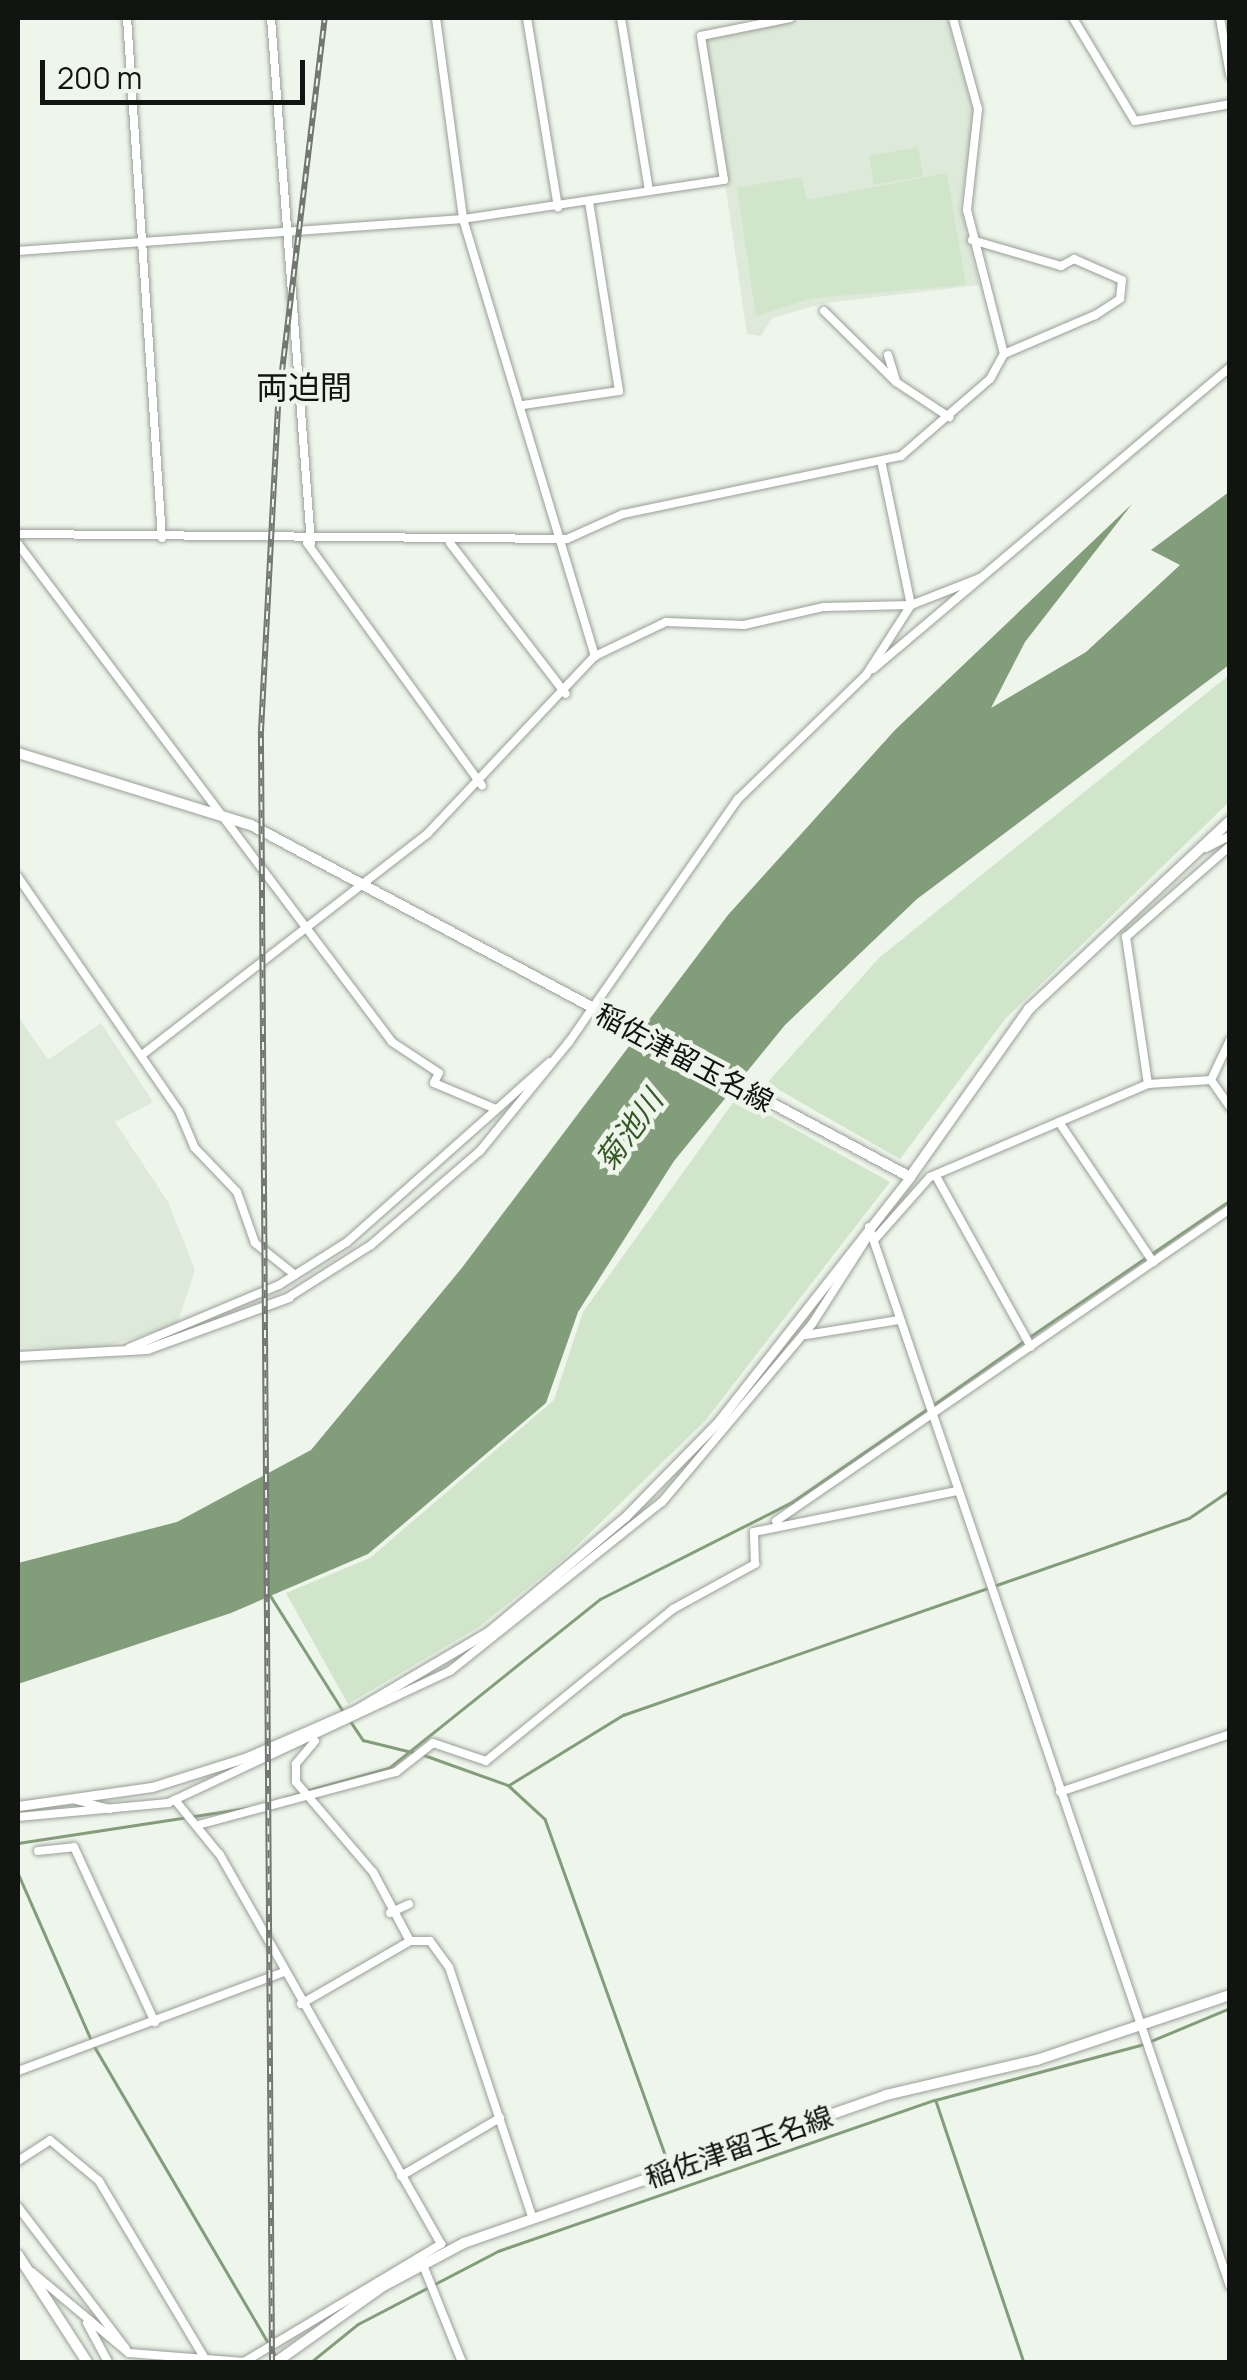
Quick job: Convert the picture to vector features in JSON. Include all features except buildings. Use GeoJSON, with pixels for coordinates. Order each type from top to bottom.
{"type":"FeatureCollection","features":[{"type":"Feature","properties":{"kind":"main road","name":"稲佐津留玉名線"},"geometry":{"type":"LineString","coordinates":[[18,754],[216,812],[367,885],[910,1178]]}},
{"type":"Feature","properties":{"kind":"main road"},"geometry":{"type":"LineString","coordinates":[[910,1178],[1029,1009],[1230,821]]}},
{"type":"Feature","properties":{"kind":"main road","name":"稲佐津留玉名線"},"geometry":{"type":"LineString","coordinates":[[281,2359],[421,2259],[886,2095],[1142,2037],[1230,1995]]}},
{"type":"Feature","properties":{"kind":"main road"},"geometry":{"type":"LineString","coordinates":[[18,2256],[87,2362]]}},
{"type":"Feature","properties":{"kind":"street"},"geometry":{"type":"LineString","coordinates":[[128,18],[162,538]]}},
{"type":"Feature","properties":{"kind":"street"},"geometry":{"type":"LineString","coordinates":[[272,18],[309,543],[482,786]]}},
{"type":"Feature","properties":{"kind":"street"},"geometry":{"type":"LineString","coordinates":[[436,18],[462,220],[567,539],[596,656]]}},
{"type":"Feature","properties":{"kind":"street"},"geometry":{"type":"LineString","coordinates":[[526,18],[558,207]]}},
{"type":"Feature","properties":{"kind":"street"},"geometry":{"type":"LineString","coordinates":[[621,18],[649,192]]}},
{"type":"Feature","properties":{"kind":"street"},"geometry":{"type":"LineString","coordinates":[[18,251],[288,229],[462,220],[724,180],[701,36],[790,18]]}},
{"type":"Feature","properties":{"kind":"street"},"geometry":{"type":"LineString","coordinates":[[953,18],[978,109],[972,240],[1004,354]]}},
{"type":"Feature","properties":{"kind":"street"},"geometry":{"type":"LineString","coordinates":[[1073,18],[1135,121],[1230,104]]}},
{"type":"Feature","properties":{"kind":"street"},"geometry":{"type":"LineString","coordinates":[[1220,18],[1230,74]]}},
{"type":"Feature","properties":{"kind":"street"},"geometry":{"type":"LineString","coordinates":[[523,405],[619,391],[589,202]]}},
{"type":"Feature","properties":{"kind":"street"},"geometry":{"type":"LineString","coordinates":[[18,534],[309,543],[567,539],[623,514],[882,465],[950,416],[1004,354],[1095,315],[1120,299],[1122,280],[1074,260],[1061,266],[972,240]]}},
{"type":"Feature","properties":{"kind":"street"},"geometry":{"type":"LineString","coordinates":[[824,311],[896,382],[950,416]]}},
{"type":"Feature","properties":{"kind":"street"},"geometry":{"type":"LineString","coordinates":[[888,356],[896,382]]}},
{"type":"Feature","properties":{"kind":"street"},"geometry":{"type":"LineString","coordinates":[[18,1356],[120,1352],[290,1298],[427,1202],[598,1009],[738,799],[866,675],[1230,368]]}},
{"type":"Feature","properties":{"kind":"street"},"geometry":{"type":"LineString","coordinates":[[866,675],[911,605],[882,465]]}},
{"type":"Feature","properties":{"kind":"street"},"geometry":{"type":"LineString","coordinates":[[450,543],[566,694]]}},
{"type":"Feature","properties":{"kind":"street"},"geometry":{"type":"LineString","coordinates":[[18,544],[305,934],[392,1042],[439,1073],[434,1083],[496,1109]]}},
{"type":"Feature","properties":{"kind":"street"},"geometry":{"type":"LineString","coordinates":[[142,1055],[367,885],[482,786],[596,656],[666,622],[744,626],[824,607],[911,605],[980,578]]}},
{"type":"Feature","properties":{"kind":"street"},"geometry":{"type":"LineString","coordinates":[[1188,857],[1230,836]]}},
{"type":"Feature","properties":{"kind":"street"},"geometry":{"type":"LineString","coordinates":[[1148,1084],[1126,937],[1230,846]]}},
{"type":"Feature","properties":{"kind":"street"},"geometry":{"type":"LineString","coordinates":[[18,878],[142,1055],[194,1146],[237,1192],[255,1243],[295,1274]]}},
{"type":"Feature","properties":{"kind":"street"},"geometry":{"type":"LineString","coordinates":[[1211,1080],[1230,1040]]}},
{"type":"Feature","properties":{"kind":"street"},"geometry":{"type":"LineString","coordinates":[[120,1352],[295,1274],[412,1192],[496,1109],[554,1060]]}},
{"type":"Feature","properties":{"kind":"street"},"geometry":{"type":"LineString","coordinates":[[18,1806],[76,1800],[196,1775],[309,1732],[488,1631],[625,1517],[718,1422],[872,1233],[937,1178],[1148,1084],[1211,1080]]}},
{"type":"Feature","properties":{"kind":"street"},"geometry":{"type":"LineString","coordinates":[[1211,1080],[1230,1107]]}},
{"type":"Feature","properties":{"kind":"street"},"geometry":{"type":"LineString","coordinates":[[1058,1122],[1152,1260]]}},
{"type":"Feature","properties":{"kind":"street"},"geometry":{"type":"LineString","coordinates":[[18,1818],[129,1811],[175,1800],[315,1740],[450,1671],[560,1590],[662,1502],[801,1338],[910,1178]]}},
{"type":"Feature","properties":{"kind":"street"},"geometry":{"type":"LineString","coordinates":[[937,1178],[1031,1345]]}},
{"type":"Feature","properties":{"kind":"street"},"geometry":{"type":"LineString","coordinates":[[196,1824],[396,1772],[433,1743],[486,1761],[673,1609],[755,1564],[754,1532],[1230,1209]]}},
{"type":"Feature","properties":{"kind":"street"},"geometry":{"type":"LineString","coordinates":[[872,1233],[1142,2037],[1230,2286]]}},
{"type":"Feature","properties":{"kind":"street"},"geometry":{"type":"LineString","coordinates":[[801,1338],[820,1327],[899,1320]]}},
{"type":"Feature","properties":{"kind":"street"},"geometry":{"type":"LineString","coordinates":[[769,1525],[897,1510],[957,1491]]}},
{"type":"Feature","properties":{"kind":"street"},"geometry":{"type":"LineString","coordinates":[[1060,1792],[1230,1734]]}},
{"type":"Feature","properties":{"kind":"street"},"geometry":{"type":"LineString","coordinates":[[315,1740],[296,1764],[296,1782],[304,1798],[373,1872],[390,1914],[410,1941]]}},
{"type":"Feature","properties":{"kind":"street"},"geometry":{"type":"LineString","coordinates":[[76,1800],[129,1811]]}},
{"type":"Feature","properties":{"kind":"street"},"geometry":{"type":"LineString","coordinates":[[28,2269],[128,2353],[244,2362],[441,2244],[196,1824],[175,1800]]}},
{"type":"Feature","properties":{"kind":"street"},"geometry":{"type":"LineString","coordinates":[[38,1852],[74,1846],[155,2022]]}},
{"type":"Feature","properties":{"kind":"street"},"geometry":{"type":"LineString","coordinates":[[390,1914],[410,1904]]}},
{"type":"Feature","properties":{"kind":"street"},"geometry":{"type":"LineString","coordinates":[[302,2004],[410,1941],[430,1941],[449,1967],[532,2217]]}},
{"type":"Feature","properties":{"kind":"street"},"geometry":{"type":"LineString","coordinates":[[18,2068],[155,2022],[284,1972]]}},
{"type":"Feature","properties":{"kind":"street"},"geometry":{"type":"LineString","coordinates":[[401,2176],[500,2118]]}},
{"type":"Feature","properties":{"kind":"street"},"geometry":{"type":"LineString","coordinates":[[18,2161],[50,2140],[100,2181],[204,2357]]}},
{"type":"Feature","properties":{"kind":"street"},"geometry":{"type":"LineString","coordinates":[[18,2207],[128,2353]]}},
{"type":"Feature","properties":{"kind":"street"},"geometry":{"type":"LineString","coordinates":[[421,2259],[435,2286],[462,2362]]}},
{"type":"Feature","properties":{"kind":"street"},"geometry":{"type":"LineString","coordinates":[[80,2312],[108,2362]]}},
{"type":"Feature","properties":{"kind":"shaded area"},"geometry":{"type":"Polygon","coordinates":[[[809,18],[947,18],[975,119],[960,206],[979,285],[825,303],[772,318],[761,336],[747,334],[704,38],[809,18]]]}},
{"type":"Feature","properties":{"kind":"shaded area"},"geometry":{"type":"Polygon","coordinates":[[[918,147],[923,176],[874,185],[869,156],[918,147]]]}},
{"type":"Feature","properties":{"kind":"shaded area"},"geometry":{"type":"Polygon","coordinates":[[[947,173],[966,285],[813,298],[756,316],[737,188],[801,177],[807,200],[947,173]]]}},
{"type":"Feature","properties":{"kind":"shaded area"},"geometry":{"type":"Polygon","coordinates":[[[1229,675],[1229,802],[1006,1018],[900,1159],[767,1083],[879,958],[1229,675]]]}},
{"type":"Feature","properties":{"kind":"shaded area"},"geometry":{"type":"Polygon","coordinates":[[[18,1016],[48,1060],[101,1023],[153,1102],[115,1122],[168,1202],[195,1270],[177,1325],[96,1349],[18,1347],[18,1016]]]}},
{"type":"Feature","properties":{"kind":"shaded area"},"geometry":{"type":"Polygon","coordinates":[[[737,1097],[890,1182],[705,1421],[561,1561],[479,1627],[348,1704],[286,1593],[370,1558],[554,1400],[583,1312],[737,1097]]]}},
{"type":"Feature","properties":{"kind":"water","name":"菊池川"},"geometry":{"type":"Polygon","coordinates":[[[1229,492],[1229,665],[917,899],[785,1025],[674,1161],[578,1312],[546,1403],[368,1554],[231,1613],[18,1684],[18,1563],[177,1522],[311,1450],[461,1269],[728,915],[895,730],[1132,504],[1025,642],[991,708],[1086,652],[1180,565],[1151,550],[1229,492]]]}},
{"type":"Feature","properties":{"kind":"waterway"},"geometry":{"type":"LineString","coordinates":[[1031,1336],[1230,1200]]}},
{"type":"Feature","properties":{"kind":"waterway"},"geometry":{"type":"LineString","coordinates":[[933,1405],[1024,1341]]}},
{"type":"Feature","properties":{"kind":"waterway"},"geometry":{"type":"LineString","coordinates":[[309,1790],[389,1768],[600,1599],[792,1502],[926,1410]]}},
{"type":"Feature","properties":{"kind":"waterway"},"geometry":{"type":"LineString","coordinates":[[509,1785],[623,1715],[1189,1518],[1230,1490]]}},
{"type":"Feature","properties":{"kind":"waterway"},"geometry":{"type":"LineString","coordinates":[[270,1595],[343,1711]]}},
{"type":"Feature","properties":{"kind":"waterway"},"geometry":{"type":"LineString","coordinates":[[351,1722],[363,1740],[416,1753]]}},
{"type":"Feature","properties":{"kind":"waterway"},"geometry":{"type":"LineString","coordinates":[[424,1755],[508,1785],[545,1819],[670,2169]]}},
{"type":"Feature","properties":{"kind":"waterway"},"geometry":{"type":"LineString","coordinates":[[285,1798],[301,1793]]}},
{"type":"Feature","properties":{"kind":"waterway"},"geometry":{"type":"LineString","coordinates":[[18,1843],[248,1808]]}},
{"type":"Feature","properties":{"kind":"waterway"},"geometry":{"type":"LineString","coordinates":[[18,1873],[93,2044],[277,2357]]}},
{"type":"Feature","properties":{"kind":"waterway"},"geometry":{"type":"LineString","coordinates":[[1151,2041],[1230,2008]]}},
{"type":"Feature","properties":{"kind":"waterway"},"geometry":{"type":"LineString","coordinates":[[311,2362],[358,2324],[498,2251],[935,2100],[1144,2044]]}},
{"type":"Feature","properties":{"kind":"waterway"},"geometry":{"type":"LineString","coordinates":[[936,2101],[1024,2362]]}},
{"type":"Feature","properties":{"kind":"railway"},"geometry":{"type":"LineString","coordinates":[[272,2362],[261,731],[278,404],[325,18]]}},
{"type":"Feature","properties":{"kind":"district","name":"両迫間"},"geometry":{"type":"Point","coordinates":[304,387]}}]}
